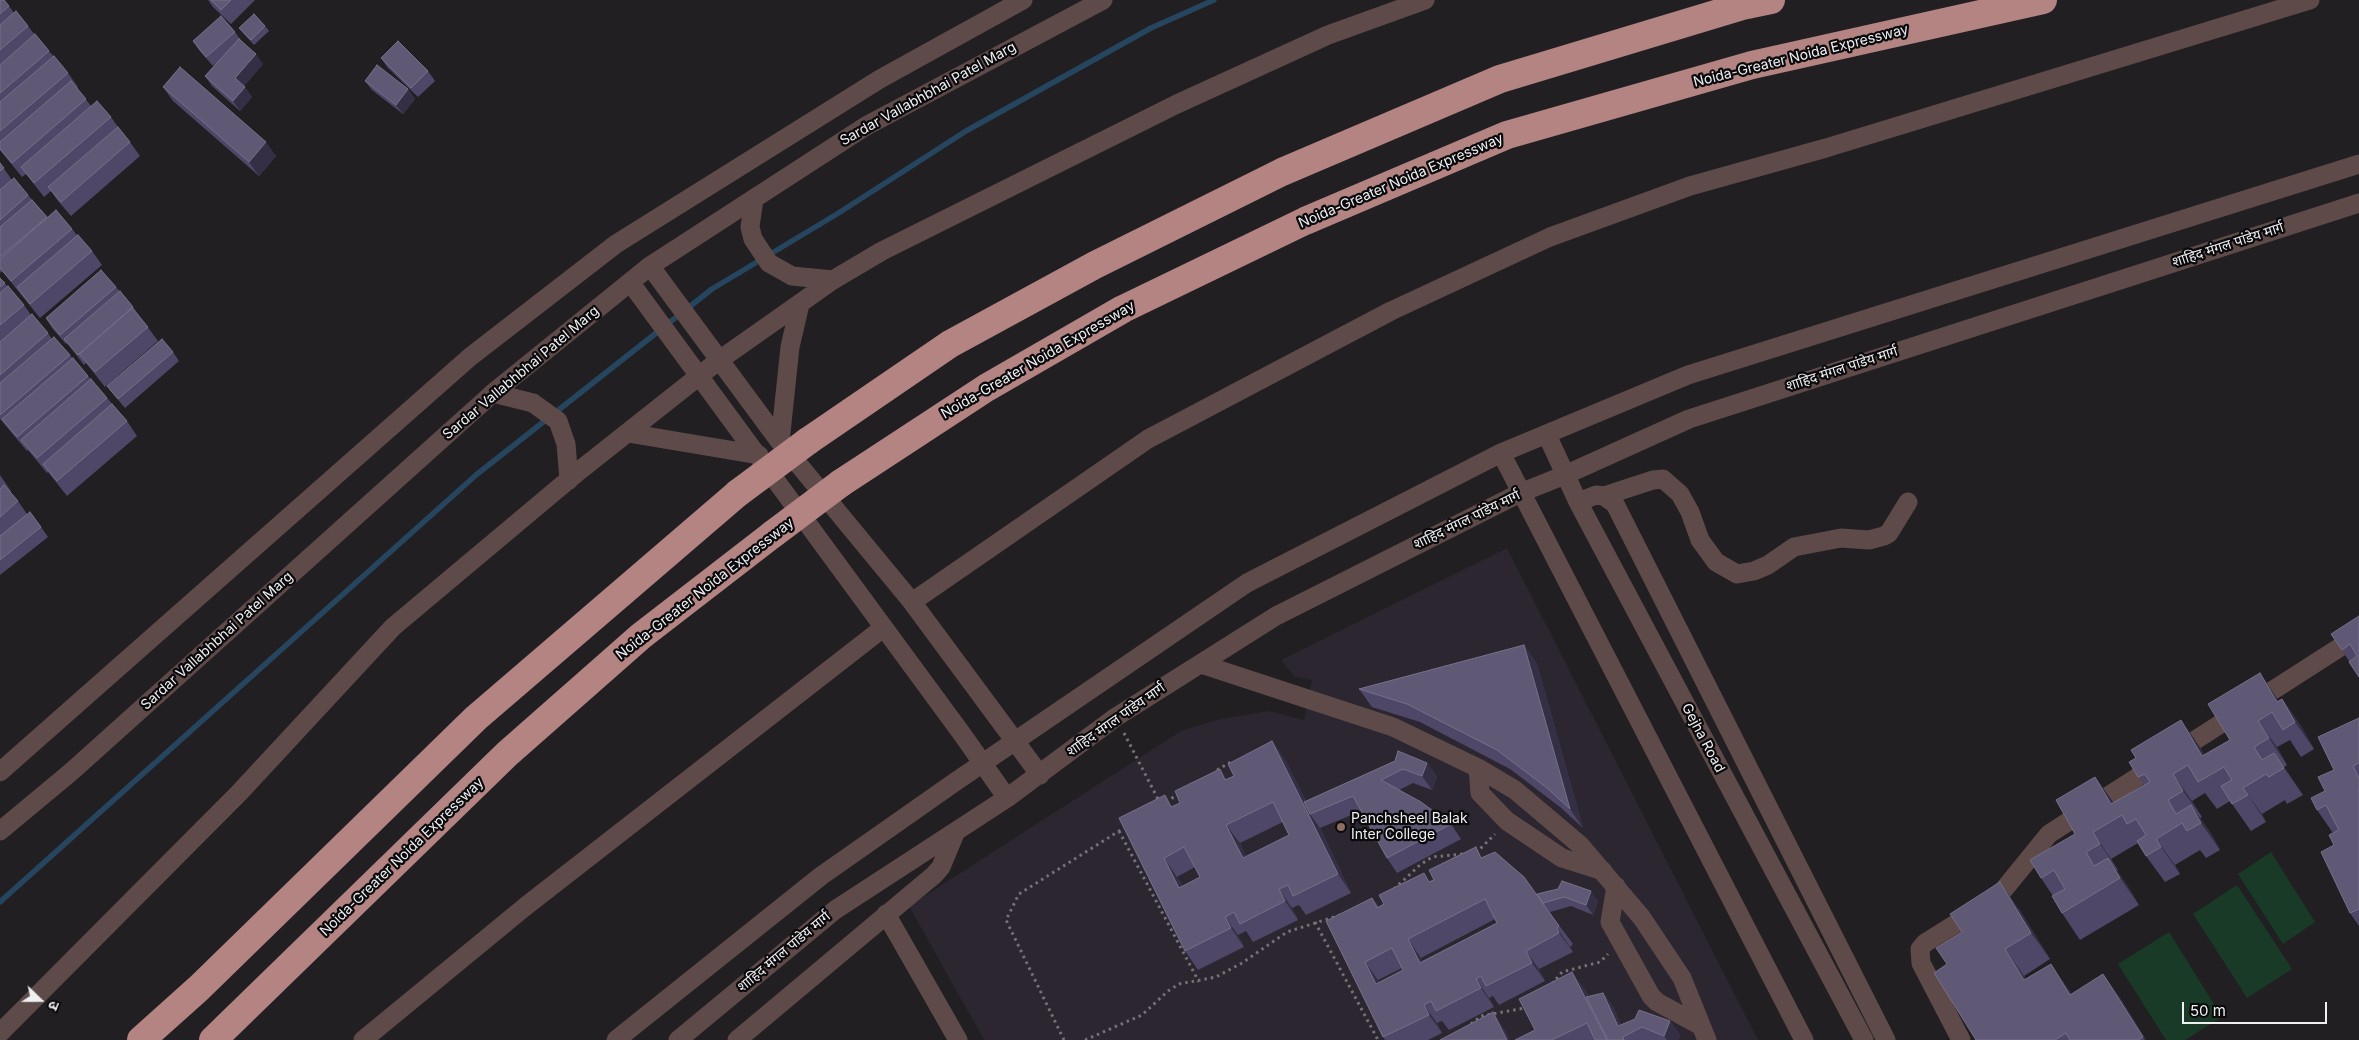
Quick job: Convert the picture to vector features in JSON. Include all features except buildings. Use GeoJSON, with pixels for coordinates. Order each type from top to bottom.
{"type":"FeatureCollection","features":[{"type":"Feature","properties":{"kind":"highway"},"geometry":{"type":"LineString","coordinates":[[141,1040],[199,988],[476,718],[738,493],[808,441],[950,344],[1094,265],[1282,172],[1500,79],[1742,6],[1771,0]]}},
{"type":"Feature","properties":{"kind":"highway","name":"Noida-Greater Noida Expressway"},"geometry":{"type":"LineString","coordinates":[[213,1040],[508,754],[641,636],[841,483],[986,388],[1123,309],[1305,221],[1507,135],[1752,65],[2043,0]]}},
{"type":"Feature","properties":{"kind":"street"},"geometry":{"type":"LineString","coordinates":[[0,772],[470,357],[616,244],[880,79],[1023,0]]}},
{"type":"Feature","properties":{"kind":"street","name":"Sardar Vallabhbhai Patel Marg"},"geometry":{"type":"LineString","coordinates":[[0,831],[71,772],[493,393],[650,266],[866,126],[1104,0]]}},
{"type":"Feature","properties":{"kind":"street"},"geometry":{"type":"LineString","coordinates":[[0,1033],[239,793],[393,628],[569,480],[718,361],[833,280],[882,251],[1177,104],[1328,34],[1425,0]]}},
{"type":"Feature","properties":{"kind":"street"},"geometry":{"type":"LineString","coordinates":[[912,602],[1148,439],[1391,311],[1550,237],[1690,186],[1826,148],[2310,0]]}},
{"type":"Feature","properties":{"kind":"street"},"geometry":{"type":"LineString","coordinates":[[616,1040],[821,876],[982,763],[1247,583],[1501,453],[1688,375],[2359,164]]}},
{"type":"Feature","properties":{"kind":"street"},"geometry":{"type":"LineString","coordinates":[[754,199],[750,227],[753,239],[768,263],[792,276],[833,280]]}},
{"type":"Feature","properties":{"kind":"street","name":"शाहिद मंगल पांडेय मार्ग"},"geometry":{"type":"LineString","coordinates":[[678,1040],[835,910],[1007,798],[1116,717],[1276,616],[1520,493],[1566,475],[1689,419],[2359,203]]}},
{"type":"Feature","properties":{"kind":"street"},"geometry":{"type":"LineString","coordinates":[[650,266],[718,361],[780,442],[912,602],[1016,740],[1040,775]]}},
{"type":"Feature","properties":{"kind":"street"},"geometry":{"type":"LineString","coordinates":[[630,282],[759,455],[1007,798]]}},
{"type":"Feature","properties":{"kind":"street"},"geometry":{"type":"LineString","coordinates":[[780,442],[790,347],[800,304]]}},
{"type":"Feature","properties":{"kind":"street"},"geometry":{"type":"LineString","coordinates":[[493,393],[533,403],[558,421],[566,444],[569,480]]}},
{"type":"Feature","properties":{"kind":"street"},"geometry":{"type":"LineString","coordinates":[[628,433],[759,455]]}},
{"type":"Feature","properties":{"kind":"street","name":"Gejha Road"},"geometry":{"type":"LineString","coordinates":[[1547,435],[1578,502],[1864,1040]]}},
{"type":"Feature","properties":{"kind":"street"},"geometry":{"type":"LineString","coordinates":[[1501,453],[1804,1040]]}},
{"type":"Feature","properties":{"kind":"street"},"geometry":{"type":"LineString","coordinates":[[1578,502],[1596,495],[1604,496],[1653,480],[1663,480],[1680,494],[1690,512],[1700,540],[1716,562],[1737,574],[1768,565],[1794,547],[1840,538],[1869,540],[1884,536],[1889,533],[1908,502]]}},
{"type":"Feature","properties":{"kind":"street"},"geometry":{"type":"LineString","coordinates":[[1604,496],[1615,504],[1886,1040]]}},
{"type":"Feature","properties":{"kind":"street"},"geometry":{"type":"LineString","coordinates":[[363,1040],[526,906],[883,628]]}},
{"type":"Feature","properties":{"kind":"street"},"geometry":{"type":"LineString","coordinates":[[1961,1040],[1921,963],[1920,949],[1925,943],[1997,898],[2049,834],[2359,635]]}},
{"type":"Feature","properties":{"kind":"street"},"geometry":{"type":"LineString","coordinates":[[1201,664],[1393,727],[1478,768],[1515,790],[1580,845],[1652,930],[1682,978],[1704,1033]]}},
{"type":"Feature","properties":{"kind":"street"},"geometry":{"type":"LineString","coordinates":[[1478,768],[1480,793],[1507,821],[1562,858],[1603,871]]}},
{"type":"Feature","properties":{"kind":"street"},"geometry":{"type":"LineString","coordinates":[[737,1040],[934,875],[941,867],[956,831]]}},
{"type":"Feature","properties":{"kind":"street"},"geometry":{"type":"LineString","coordinates":[[1769,862],[1791,852]]}},
{"type":"Feature","properties":{"kind":"street"},"geometry":{"type":"LineString","coordinates":[[1616,886],[1610,922],[1619,942],[1651,996],[1704,1033]]}},
{"type":"Feature","properties":{"kind":"street"},"geometry":{"type":"LineString","coordinates":[[886,914],[958,1040]]}},
{"type":"Feature","properties":{"kind":"path"},"geometry":{"type":"LineString","coordinates":[[1116,717],[1161,805],[1184,791]]}},
{"type":"Feature","properties":{"kind":"path"},"geometry":{"type":"LineString","coordinates":[[1215,772],[1231,762]]}},
{"type":"Feature","properties":{"kind":"path"},"geometry":{"type":"LineString","coordinates":[[1064,1040],[1006,920],[1019,894],[1136,821]]}},
{"type":"Feature","properties":{"kind":"path"},"geometry":{"type":"LineString","coordinates":[[1388,895],[1414,870],[1432,857],[1476,853],[1507,821]]}},
{"type":"Feature","properties":{"kind":"path"},"geometry":{"type":"LineString","coordinates":[[1119,831],[1199,982]]}},
{"type":"Feature","properties":{"kind":"path"},"geometry":{"type":"LineString","coordinates":[[1085,1040],[1142,1015],[1168,991],[1179,984],[1199,982],[1216,977],[1242,963],[1286,932],[1342,915]]}},
{"type":"Feature","properties":{"kind":"path"},"geometry":{"type":"LineString","coordinates":[[1315,922],[1378,1040]]}},
{"type":"Feature","properties":{"kind":"path"},"geometry":{"type":"LineString","coordinates":[[1547,989],[1562,972],[1600,962],[1619,942]]}},
{"type":"Feature","properties":{"kind":"path"},"geometry":{"type":"LineString","coordinates":[[1463,1029],[1481,1016],[1529,1006]]}},
{"type":"Feature","properties":{"kind":"shaded area","name":"Panchsheel Balak Inter College"},"geometry":{"type":"Polygon","coordinates":[[[1507,548],[1758,1040],[984,1040],[909,906],[1181,731],[1216,720],[1269,711],[1304,720],[1312,680],[1295,677],[1281,660],[1507,548]]]}},
{"type":"Feature","properties":{"kind":"green space"},"geometry":{"type":"Polygon","coordinates":[[[2271,852],[2315,922],[2283,944],[2238,874],[2271,852]]]}},
{"type":"Feature","properties":{"kind":"green space"},"geometry":{"type":"Polygon","coordinates":[[[2237,885],[2292,969],[2247,998],[2193,914],[2237,885]]]}},
{"type":"Feature","properties":{"kind":"green space"},"geometry":{"type":"Polygon","coordinates":[[[2169,932],[2222,1017],[2185,1040],[2166,1040],[2118,964],[2169,932]]]}},
{"type":"Feature","properties":{"kind":"waterway"},"geometry":{"type":"LineString","coordinates":[[0,902],[476,475],[712,289],[837,214],[966,131],[1151,28],[1214,0]]}},
{"type":"Feature","properties":{"kind":"place","name":"Panchsheel Balak Inter College"},"geometry":{"type":"Point","coordinates":[1341,827]}}]}
